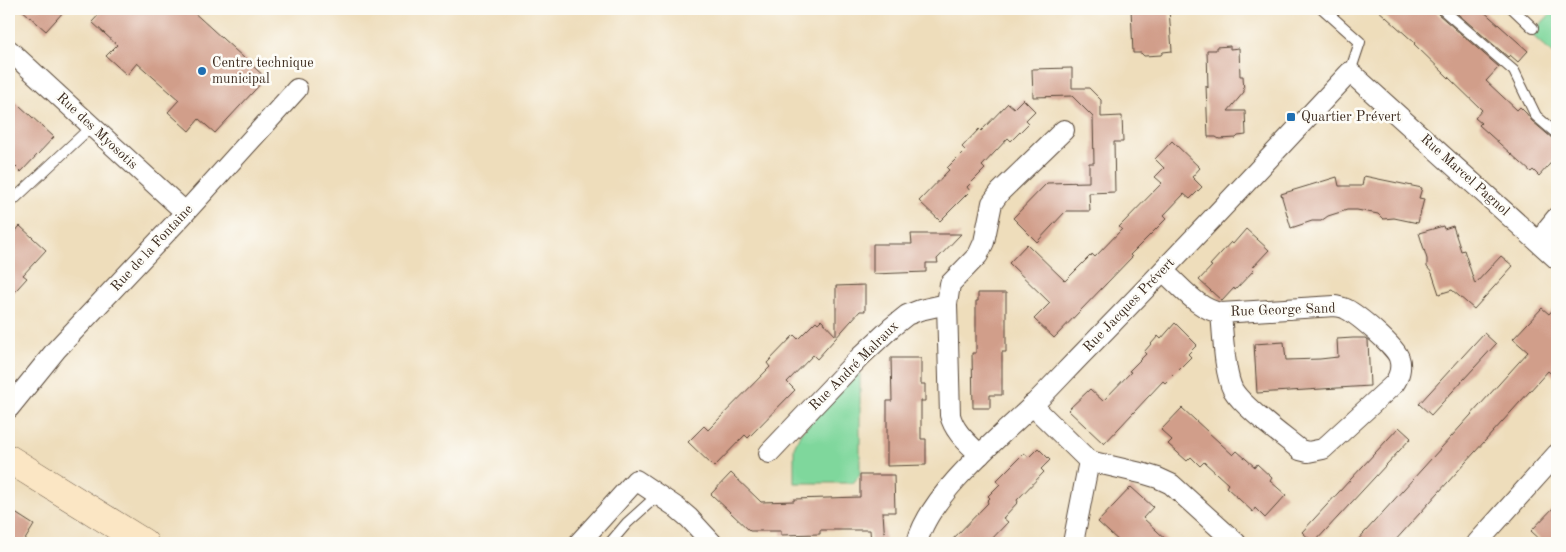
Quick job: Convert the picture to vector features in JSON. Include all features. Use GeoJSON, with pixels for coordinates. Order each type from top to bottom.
{"type":"FeatureCollection","features":[{"type":"Feature","properties":{"kind":"main road"},"geometry":{"type":"LineString","coordinates":[[9,458],[144,543]]}},
{"type":"Feature","properties":{"kind":"street","name":"Rue des Myosotis"},"geometry":{"type":"LineString","coordinates":[[9,50],[185,212]]}},
{"type":"Feature","properties":{"kind":"street","name":"Rue Marcel Pagnol"},"geometry":{"type":"LineString","coordinates":[[1350,72],[1557,259]]}},
{"type":"Feature","properties":{"kind":"street","name":"Rue Jacques Prévert"},"geometry":{"type":"LineString","coordinates":[[916,543],[923,526],[943,495],[980,455],[1032,405],[1163,271],[1350,72]]}},
{"type":"Feature","properties":{"kind":"street","name":"Rue de la Fontaine"},"geometry":{"type":"LineString","coordinates":[[9,408],[56,350],[297,89]]}},
{"type":"Feature","properties":{"kind":"street"},"geometry":{"type":"LineString","coordinates":[[980,455],[952,424],[950,415],[947,304],[950,284],[978,255],[984,242],[992,204],[1000,192],[1064,130]]}},
{"type":"Feature","properties":{"kind":"street"},"geometry":{"type":"LineString","coordinates":[[1542,244],[1548,228],[1557,218]]}},
{"type":"Feature","properties":{"kind":"street","name":"Rue George Sand"},"geometry":{"type":"LineString","coordinates":[[1163,271],[1201,306],[1211,311],[1221,313],[1335,306],[1344,308],[1353,313],[1392,347],[1399,357],[1400,368],[1398,378],[1394,384],[1323,449],[1308,452],[1300,450],[1246,405],[1233,390],[1228,373],[1221,313]]}},
{"type":"Feature","properties":{"kind":"street","name":"Rue André Malraux"},"geometry":{"type":"LineString","coordinates":[[769,453],[861,356],[892,327],[907,315],[947,304]]}},
{"type":"Feature","properties":{"kind":"street"},"geometry":{"type":"LineString","coordinates":[[1032,405],[1089,461],[1145,474],[1171,484],[1236,543]]}},
{"type":"Feature","properties":{"kind":"street"},"geometry":{"type":"LineString","coordinates":[[1477,543],[1557,454]]}},
{"type":"Feature","properties":{"kind":"street"},"geometry":{"type":"LineString","coordinates":[[1073,543],[1089,461]]}},
{"type":"Feature","properties":{"kind":"street"},"geometry":{"type":"LineString","coordinates":[[579,543],[636,480],[676,507],[712,543]]}},
{"type":"Feature","properties":{"kind":"lane"},"geometry":{"type":"LineString","coordinates":[[1323,9],[1360,42],[1350,72]]}},
{"type":"Feature","properties":{"kind":"lane"},"geometry":{"type":"LineString","coordinates":[[1442,9],[1514,70],[1536,116],[1557,134]]}},
{"type":"Feature","properties":{"kind":"lane"},"geometry":{"type":"LineString","coordinates":[[1513,9],[1533,28]]}},
{"type":"Feature","properties":{"kind":"lane"},"geometry":{"type":"LineString","coordinates":[[9,204],[92,126]]}},
{"type":"Feature","properties":{"kind":"lane"},"geometry":{"type":"LineString","coordinates":[[610,543],[627,523],[658,495]]}},
{"type":"Feature","properties":{"kind":"green space"},"geometry":{"type":"Polygon","coordinates":[[[1557,9],[1557,58],[1531,34],[1557,9]]]}},
{"type":"Feature","properties":{"kind":"green space"},"geometry":{"type":"Polygon","coordinates":[[[860,372],[860,475],[853,483],[794,483],[794,447],[801,432],[860,372]]]}},
{"type":"Feature","properties":{"kind":"building"},"geometry":{"type":"Polygon","coordinates":[[[21,9],[66,9],[46,31],[21,9]]]}},
{"type":"Feature","properties":{"kind":"building","name":"Centre technique municipal"},"geometry":{"type":"Polygon","coordinates":[[[104,9],[190,9],[266,78],[215,133],[199,119],[189,131],[168,112],[179,100],[137,63],[127,75],[106,56],[117,45],[92,22],[104,9]]]}},
{"type":"Feature","properties":{"kind":"building"},"geometry":{"type":"Polygon","coordinates":[[[1131,9],[1169,9],[1172,51],[1163,52],[1161,55],[1144,56],[1141,53],[1133,53],[1131,9]]]}},
{"type":"Feature","properties":{"kind":"building"},"geometry":{"type":"Polygon","coordinates":[[[1377,9],[1435,9],[1438,14],[1499,67],[1486,81],[1517,110],[1520,107],[1532,121],[1557,141],[1557,156],[1539,176],[1533,170],[1531,172],[1479,125],[1481,123],[1475,118],[1482,110],[1415,43],[1377,9]]]}},
{"type":"Feature","properties":{"kind":"building"},"geometry":{"type":"Polygon","coordinates":[[[1452,9],[1481,9],[1528,51],[1518,62],[1510,55],[1508,57],[1452,9]]]}},
{"type":"Feature","properties":{"kind":"building"},"geometry":{"type":"Polygon","coordinates":[[[1230,46],[1230,49],[1239,48],[1240,76],[1243,76],[1244,92],[1228,111],[1245,111],[1246,135],[1236,138],[1219,139],[1208,137],[1207,50],[1216,50],[1216,47],[1230,46]]]}},
{"type":"Feature","properties":{"kind":"building"},"geometry":{"type":"Polygon","coordinates":[[[1072,68],[1072,88],[1089,88],[1101,100],[1101,117],[1122,116],[1123,142],[1114,142],[1115,192],[1089,193],[1090,211],[1066,211],[1037,242],[1013,218],[1047,183],[1089,182],[1089,163],[1094,163],[1093,117],[1072,96],[1033,97],[1032,69],[1072,68]]]}},
{"type":"Feature","properties":{"kind":"building"},"geometry":{"type":"Polygon","coordinates":[[[9,96],[54,137],[21,172],[9,160],[9,96]]]}},
{"type":"Feature","properties":{"kind":"building"},"geometry":{"type":"Polygon","coordinates":[[[1023,99],[1035,111],[1026,120],[1029,123],[1011,141],[1008,138],[982,166],[985,169],[967,187],[970,191],[940,221],[919,201],[949,170],[947,168],[965,150],[962,147],[979,129],[981,131],[1008,103],[1014,108],[1023,99]]]}},
{"type":"Feature","properties":{"kind":"building"},"geometry":{"type":"Polygon","coordinates":[[[1172,141],[1200,168],[1192,177],[1202,187],[1190,199],[1184,194],[1164,215],[1167,218],[1130,255],[1132,257],[1054,338],[1034,319],[1050,303],[1009,263],[1027,244],[1065,281],[1092,254],[1095,257],[1122,229],[1119,227],[1162,183],[1155,177],[1164,168],[1155,159],[1172,141]]]}},
{"type":"Feature","properties":{"kind":"building"},"geometry":{"type":"Polygon","coordinates":[[[1364,176],[1422,188],[1419,198],[1424,199],[1418,223],[1394,218],[1383,219],[1378,214],[1347,210],[1328,216],[1321,221],[1312,221],[1291,228],[1281,194],[1337,177],[1339,186],[1362,186],[1364,176]]]}},
{"type":"Feature","properties":{"kind":"building"},"geometry":{"type":"Polygon","coordinates":[[[20,226],[46,250],[23,275],[27,278],[9,298],[9,238],[20,226]]]}},
{"type":"Feature","properties":{"kind":"building"},"geometry":{"type":"Polygon","coordinates":[[[1443,226],[1444,229],[1453,226],[1461,251],[1464,250],[1475,284],[1501,256],[1513,266],[1474,309],[1452,290],[1439,294],[1432,273],[1427,267],[1427,259],[1419,233],[1443,226]]]}},
{"type":"Feature","properties":{"kind":"building"},"geometry":{"type":"Polygon","coordinates":[[[1246,229],[1269,250],[1252,268],[1254,270],[1222,301],[1199,280],[1231,242],[1233,244],[1246,229]]]}},
{"type":"Feature","properties":{"kind":"building"},"geometry":{"type":"Polygon","coordinates":[[[911,234],[961,234],[937,259],[938,263],[926,263],[926,272],[873,274],[873,244],[912,244],[911,234]]]}},
{"type":"Feature","properties":{"kind":"building"},"geometry":{"type":"Polygon","coordinates":[[[865,285],[865,311],[860,311],[817,359],[813,355],[787,382],[795,390],[748,438],[745,435],[714,467],[688,442],[704,426],[708,430],[770,367],[767,363],[794,335],[798,339],[816,321],[818,323],[821,320],[836,336],[836,286],[865,285]]]}},
{"type":"Feature","properties":{"kind":"building"},"geometry":{"type":"Polygon","coordinates":[[[978,293],[1006,293],[1006,352],[1002,352],[1002,395],[990,395],[990,408],[973,408],[972,353],[976,353],[976,301],[978,301],[978,293]]]}},
{"type":"Feature","properties":{"kind":"building"},"geometry":{"type":"Polygon","coordinates":[[[1557,305],[1557,379],[1548,371],[1393,543],[1355,543],[1528,352],[1513,339],[1542,308],[1549,314],[1557,305]]]}},
{"type":"Feature","properties":{"kind":"building"},"geometry":{"type":"Polygon","coordinates":[[[1175,323],[1197,345],[1188,354],[1191,357],[1165,383],[1163,381],[1104,444],[1068,410],[1090,389],[1103,401],[1131,372],[1129,371],[1146,354],[1144,352],[1158,336],[1161,339],[1175,323]]]}},
{"type":"Feature","properties":{"kind":"building"},"geometry":{"type":"Polygon","coordinates":[[[1484,333],[1496,344],[1431,415],[1419,404],[1484,333]]]}},
{"type":"Feature","properties":{"kind":"building"},"geometry":{"type":"Polygon","coordinates":[[[1365,338],[1368,340],[1370,386],[1257,393],[1254,344],[1284,342],[1286,360],[1320,359],[1338,357],[1337,339],[1365,338]]]}},
{"type":"Feature","properties":{"kind":"building"},"geometry":{"type":"Polygon","coordinates":[[[891,358],[921,358],[921,384],[925,384],[925,401],[921,401],[921,439],[926,439],[926,465],[887,466],[887,401],[892,401],[891,358]]]}},
{"type":"Feature","properties":{"kind":"building"},"geometry":{"type":"Polygon","coordinates":[[[1182,408],[1233,455],[1237,451],[1255,467],[1257,464],[1272,478],[1270,481],[1286,495],[1265,518],[1255,508],[1253,512],[1226,487],[1228,484],[1204,462],[1200,466],[1191,457],[1187,461],[1168,444],[1172,440],[1161,430],[1182,408]]]}},
{"type":"Feature","properties":{"kind":"building"},"geometry":{"type":"Polygon","coordinates":[[[1399,427],[1411,438],[1314,543],[1302,532],[1399,427]]]}},
{"type":"Feature","properties":{"kind":"building"},"geometry":{"type":"Polygon","coordinates":[[[1038,448],[1050,460],[1041,469],[1044,472],[1017,500],[1018,502],[1003,518],[1008,522],[988,543],[949,543],[988,503],[987,501],[990,498],[988,496],[1000,484],[996,481],[1024,453],[1029,457],[1038,448]]]}},
{"type":"Feature","properties":{"kind":"building"},"geometry":{"type":"Polygon","coordinates":[[[731,473],[761,502],[860,497],[860,475],[894,475],[895,512],[883,512],[885,543],[871,543],[870,530],[820,530],[820,534],[781,535],[781,531],[750,531],[711,494],[731,473]]]}},
{"type":"Feature","properties":{"kind":"building"},"geometry":{"type":"Polygon","coordinates":[[[1131,487],[1153,507],[1143,518],[1170,543],[1121,543],[1098,522],[1131,487]]]}},
{"type":"Feature","properties":{"kind":"building"},"geometry":{"type":"Polygon","coordinates":[[[1557,504],[1557,533],[1548,543],[1544,543],[1531,531],[1557,504]]]}},
{"type":"Feature","properties":{"kind":"building"},"geometry":{"type":"Polygon","coordinates":[[[9,509],[34,525],[23,543],[9,543],[9,509]]]}},
{"type":"Feature","properties":{"kind":"place","name":"Centre technique municipal"},"geometry":{"type":"Point","coordinates":[202,71]}},
{"type":"Feature","properties":{"kind":"place","name":"Quartier Prévert"},"geometry":{"type":"Point","coordinates":[1291,117]}}]}
